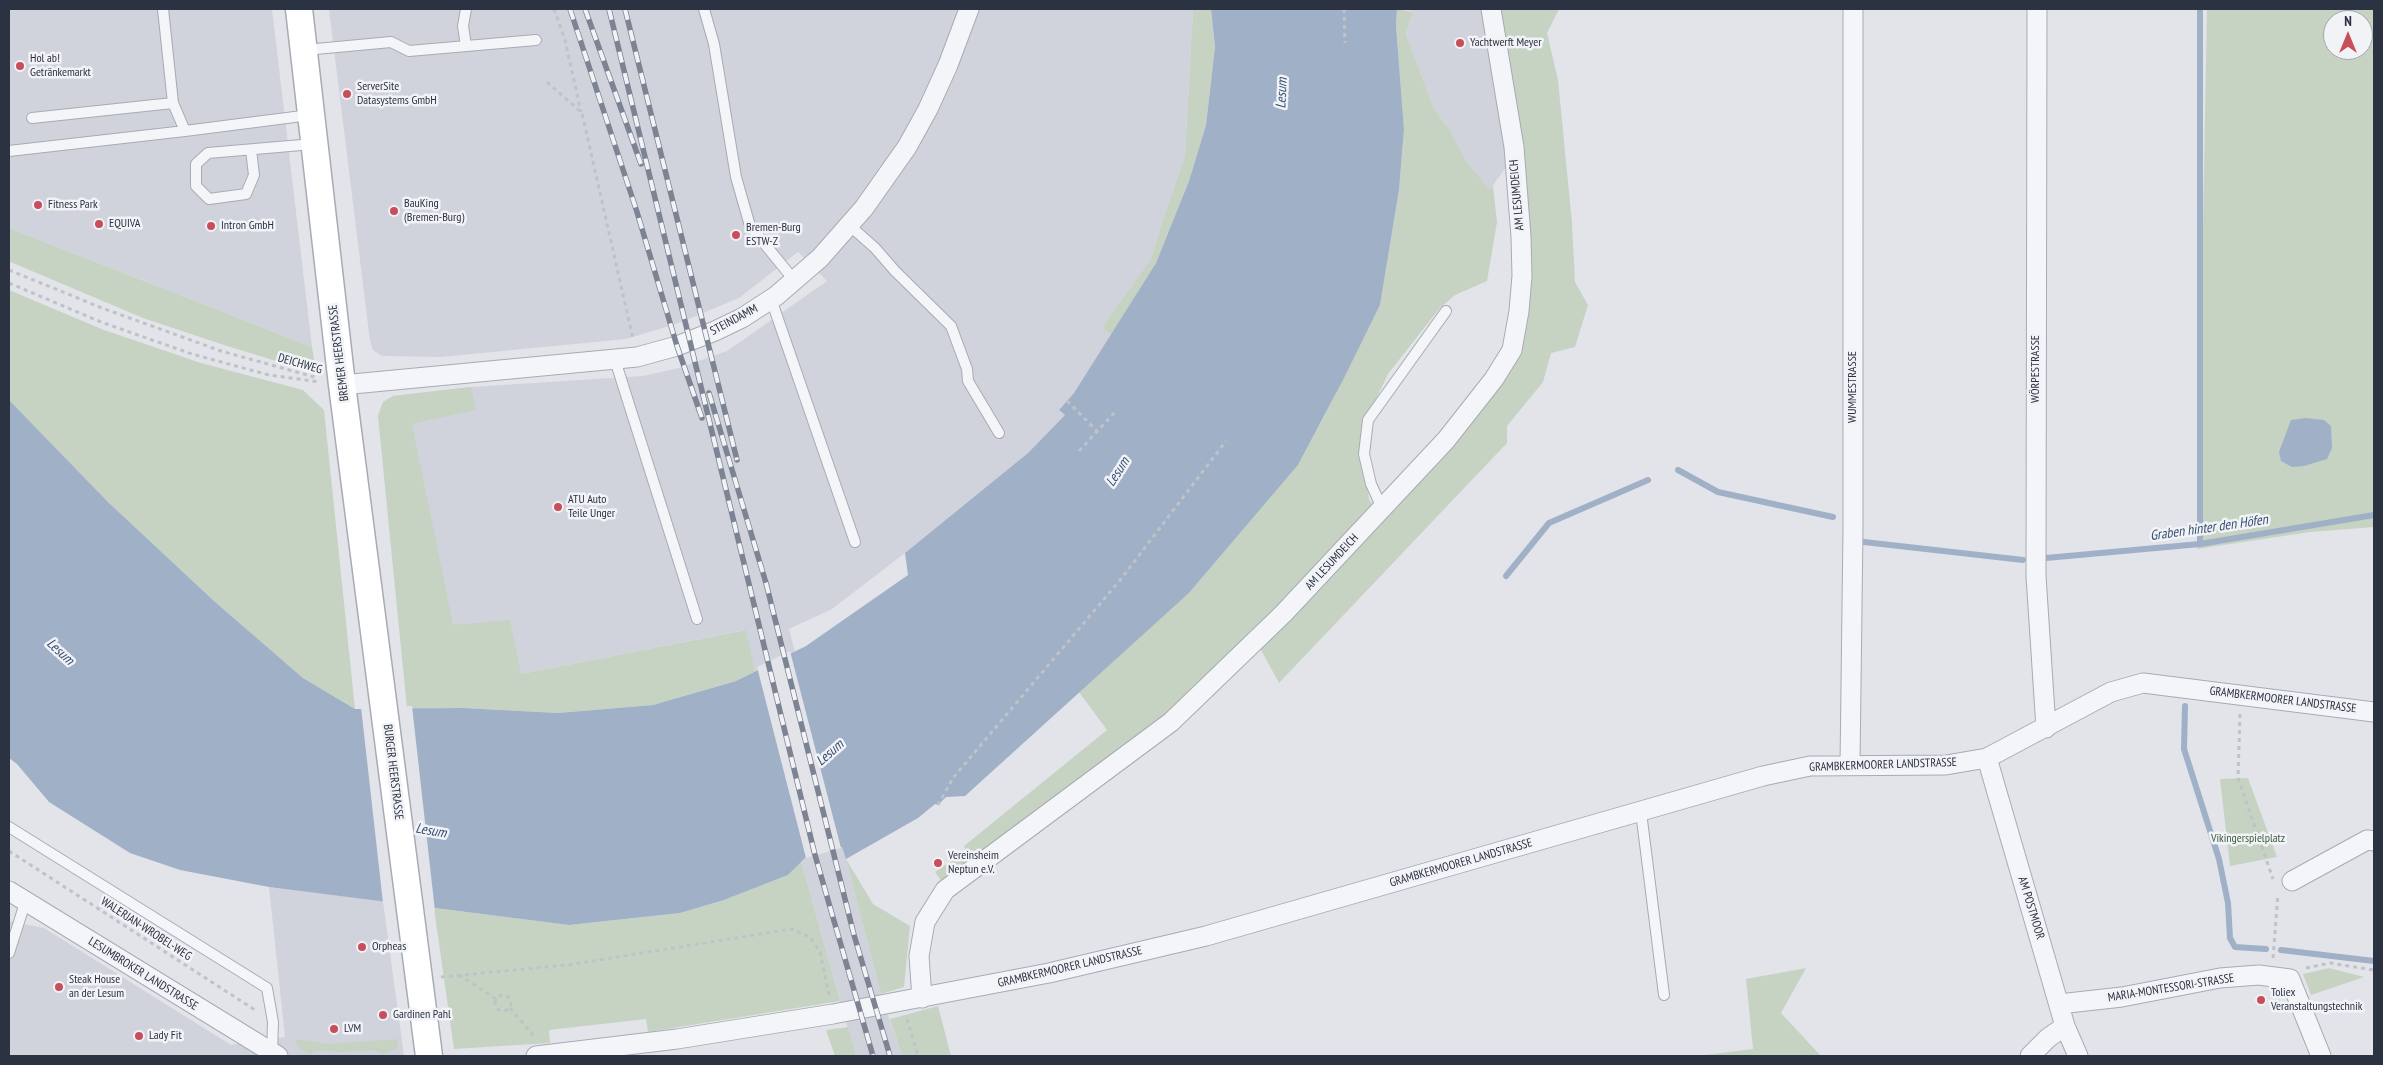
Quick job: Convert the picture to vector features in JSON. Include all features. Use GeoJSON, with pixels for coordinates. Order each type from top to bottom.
{"type":"FeatureCollection","features":[{"type":"Feature","properties":{"kind":"main road","name":"BREMER HEERSTRASSE"},"geometry":{"type":"LineString","coordinates":[[299,9],[342,385],[383,696]]}},
{"type":"Feature","properties":{"kind":"main road","name":"BURGER HEERSTRASSE"},"geometry":{"type":"LineString","coordinates":[[383,696],[428,1056]]}},
{"type":"Feature","properties":{"kind":"street","name":"STEINDAMM"},"geometry":{"type":"LineString","coordinates":[[342,385],[615,360],[637,356],[678,346],[715,331],[771,299],[820,258],[864,208],[907,146],[924,116],[948,65],[968,9]]}},
{"type":"Feature","properties":{"kind":"street","name":"AM LESUMDEICH"},"geometry":{"type":"LineString","coordinates":[[922,998],[919,956],[924,922],[945,890],[1171,722],[1283,614],[1446,440],[1494,380],[1512,350],[1519,311],[1522,276],[1521,237],[1514,146],[1491,9]]}},
{"type":"Feature","properties":{"kind":"street","name":"WUMMESTRASSE"},"geometry":{"type":"LineString","coordinates":[[1850,765],[1853,529],[1853,9]]}},
{"type":"Feature","properties":{"kind":"street","name":"WÖRPESTRASSE"},"geometry":{"type":"LineString","coordinates":[[2036,9],[2036,576],[2046,728]]}},
{"type":"Feature","properties":{"kind":"street","name":"GRAMBKERMOORER LANDSTRASSE"},"geometry":{"type":"LineString","coordinates":[[544,1056],[678,1048],[833,1014],[1049,973],[1206,936],[1772,774],[1810,766],[1946,765],[1988,758],[2111,692],[2143,683],[2374,712]]}},
{"type":"Feature","properties":{"kind":"street","name":"AM POSTMOOR"},"geometry":{"type":"LineString","coordinates":[[1988,758],[2065,1026],[2078,1056]]}},
{"type":"Feature","properties":{"kind":"street"},"geometry":{"type":"LineString","coordinates":[[2292,881],[2367,840],[2374,840]]}},
{"type":"Feature","properties":{"kind":"street","name":"LESUMBROKER LANDSTRASSE"},"geometry":{"type":"LineString","coordinates":[[9,891],[273,1055]]}},
{"type":"Feature","properties":{"kind":"street","name":"MARIA-MONTESSORI-STRASSE"},"geometry":{"type":"LineString","coordinates":[[2059,1004],[2122,997],[2220,978],[2259,975],[2290,979],[2321,1056]]}},
{"type":"Feature","properties":{"kind":"street"},"geometry":{"type":"LineString","coordinates":[[2030,1056],[2048,1038],[2065,1026]]}},
{"type":"Feature","properties":{"kind":"lane"},"geometry":{"type":"LineString","coordinates":[[163,9],[173,103],[185,131]]}},
{"type":"Feature","properties":{"kind":"lane"},"geometry":{"type":"LineString","coordinates":[[466,9],[463,26],[466,46]]}},
{"type":"Feature","properties":{"kind":"lane"},"geometry":{"type":"LineString","coordinates":[[704,9],[714,44],[736,177],[750,226],[794,280]]}},
{"type":"Feature","properties":{"kind":"lane"},"geometry":{"type":"LineString","coordinates":[[304,50],[391,42],[409,51],[536,40]]}},
{"type":"Feature","properties":{"kind":"lane"},"geometry":{"type":"LineString","coordinates":[[32,118],[173,103]]}},
{"type":"Feature","properties":{"kind":"lane"},"geometry":{"type":"LineString","coordinates":[[9,151],[310,115]]}},
{"type":"Feature","properties":{"kind":"lane"},"geometry":{"type":"LineString","coordinates":[[251,150],[254,175],[246,194],[209,199],[196,186],[196,164],[208,153],[314,144]]}},
{"type":"Feature","properties":{"kind":"lane"},"geometry":{"type":"LineString","coordinates":[[849,225],[875,248],[895,271],[951,326],[967,368],[968,381],[999,433]]}},
{"type":"Feature","properties":{"kind":"lane"},"geometry":{"type":"LineString","coordinates":[[771,299],[855,542]]}},
{"type":"Feature","properties":{"kind":"lane"},"geometry":{"type":"LineString","coordinates":[[1382,508],[1371,484],[1364,454],[1368,420],[1446,311]]}},
{"type":"Feature","properties":{"kind":"lane"},"geometry":{"type":"LineString","coordinates":[[615,360],[697,619]]}},
{"type":"Feature","properties":{"kind":"lane"},"geometry":{"type":"LineString","coordinates":[[1641,812],[1664,995]]}},
{"type":"Feature","properties":{"kind":"lane"},"geometry":{"type":"LineString","coordinates":[[9,827],[266,988],[272,1022],[273,1055]]}},
{"type":"Feature","properties":{"kind":"lane"},"geometry":{"type":"LineString","coordinates":[[9,953],[26,900]]}},
{"type":"Feature","properties":{"kind":"path"},"geometry":{"type":"LineString","coordinates":[[554,9],[565,40],[637,356]]}},
{"type":"Feature","properties":{"kind":"path"},"geometry":{"type":"LineString","coordinates":[[1344,9],[1345,43]]}},
{"type":"Feature","properties":{"kind":"path"},"geometry":{"type":"LineString","coordinates":[[547,82],[582,113]]}},
{"type":"Feature","properties":{"kind":"path","name":"DEICHWEG"},"geometry":{"type":"LineString","coordinates":[[9,270],[102,308],[221,351],[342,385]]}},
{"type":"Feature","properties":{"kind":"path","name":"DEICHWEG"},"geometry":{"type":"LineString","coordinates":[[9,283],[101,322],[192,354],[269,375],[342,385]]}},
{"type":"Feature","properties":{"kind":"path"},"geometry":{"type":"LineString","coordinates":[[1067,401],[1097,431]]}},
{"type":"Feature","properties":{"kind":"path"},"geometry":{"type":"LineString","coordinates":[[1078,451],[1116,411]]}},
{"type":"Feature","properties":{"kind":"path"},"geometry":{"type":"LineString","coordinates":[[938,805],[953,778],[1120,580],[1226,441]]}},
{"type":"Feature","properties":{"kind":"path","name":"WALERJAN-WROBEL-WEG"},"geometry":{"type":"LineString","coordinates":[[9,851],[272,1022]]}},
{"type":"Feature","properties":{"kind":"path"},"geometry":{"type":"LineString","coordinates":[[418,979],[568,965],[791,929],[810,937],[820,952],[833,1014]]}},
{"type":"Feature","properties":{"kind":"path"},"geometry":{"type":"LineString","coordinates":[[459,975],[496,999]]}},
{"type":"Feature","properties":{"kind":"path"},"geometry":{"type":"LineString","coordinates":[[503,995],[508,996],[512,1000],[510,1008],[503,1012],[498,1009],[495,1004],[496,999],[503,995]]}},
{"type":"Feature","properties":{"kind":"path"},"geometry":{"type":"LineString","coordinates":[[902,1001],[918,1056]]}},
{"type":"Feature","properties":{"kind":"path"},"geometry":{"type":"LineString","coordinates":[[510,1008],[543,1047],[544,1056]]}},
{"type":"Feature","properties":{"kind":"shaded area"},"geometry":{"type":"Polygon","coordinates":[[[9,9],[272,9],[312,347],[9,228],[9,9]]]}},
{"type":"Feature","properties":{"kind":"shaded area"},"geometry":{"type":"Polygon","coordinates":[[[329,9],[1193,9],[1185,156],[1151,260],[1102,328],[1111,335],[1074,393],[1059,410],[1065,415],[1028,453],[905,553],[832,609],[789,629],[795,652],[755,671],[745,630],[521,674],[402,630],[378,416],[383,402],[393,396],[471,387],[643,376],[679,368],[727,351],[827,281],[798,252],[739,298],[679,323],[626,339],[441,357],[382,356],[373,350],[370,341],[329,9]]]}},
{"type":"Feature","properties":{"kind":"shaded area"},"geometry":{"type":"Polygon","coordinates":[[[1405,9],[1484,9],[1498,90],[1506,167],[1489,191],[1465,159],[1450,130],[1434,109],[1406,34],[1413,12],[1405,9]]]}},
{"type":"Feature","properties":{"kind":"shaded area"},"geometry":{"type":"Polygon","coordinates":[[[843,847],[881,994],[902,1056],[856,1056],[840,1001],[801,861],[806,857],[843,847]]]}},
{"type":"Feature","properties":{"kind":"shaded area"},"geometry":{"type":"Polygon","coordinates":[[[269,887],[383,901],[404,1056],[9,1056],[9,921],[44,928],[231,1045],[285,1037],[269,887]]]}},
{"type":"Feature","properties":{"kind":"green space"},"geometry":{"type":"Polygon","coordinates":[[[1193,9],[1211,9],[1215,47],[1206,125],[1189,181],[1156,263],[1111,335],[1102,328],[1151,259],[1185,156],[1193,9]]]}},
{"type":"Feature","properties":{"kind":"green space"},"geometry":{"type":"Polygon","coordinates":[[[1397,9],[1413,12],[1406,34],[1434,109],[1450,130],[1465,159],[1489,190],[1493,186],[1497,222],[1487,281],[1455,295],[1439,309],[1388,374],[1365,422],[1361,455],[1369,499],[1382,519],[1519,352],[1500,9],[1559,9],[1547,33],[1558,80],[1572,223],[1575,282],[1588,305],[1575,347],[1551,353],[1543,382],[1507,426],[1507,443],[1279,683],[1261,650],[1250,637],[1174,708],[943,883],[935,872],[966,851],[964,846],[1107,730],[1079,692],[1189,593],[1298,465],[1328,409],[1380,305],[1399,190],[1404,129],[1396,26],[1397,9]]]}},
{"type":"Feature","properties":{"kind":"green space"},"geometry":{"type":"Polygon","coordinates":[[[2207,9],[2374,9],[2374,527],[2310,532],[2197,549],[2207,9]]]}},
{"type":"Feature","properties":{"kind":"green space"},"geometry":{"type":"Polygon","coordinates":[[[9,228],[312,347],[314,360],[299,368],[227,346],[143,318],[13,263],[9,261],[9,228]]]}},
{"type":"Feature","properties":{"kind":"green space"},"geometry":{"type":"Polygon","coordinates":[[[9,290],[104,330],[201,363],[303,390],[324,410],[355,709],[303,678],[214,601],[108,502],[9,400],[9,290]]]}},
{"type":"Feature","properties":{"kind":"green space"},"geometry":{"type":"Polygon","coordinates":[[[471,387],[476,410],[412,424],[453,625],[510,620],[521,674],[746,630],[755,671],[736,681],[653,705],[558,713],[463,708],[407,709],[378,416],[383,402],[393,396],[471,387]]]}},
{"type":"Feature","properties":{"kind":"green space","name":"Vikingerspielplatz"},"geometry":{"type":"Polygon","coordinates":[[[2248,778],[2277,857],[2230,866],[2220,779],[2248,778]]]}},
{"type":"Feature","properties":{"kind":"green space"},"geometry":{"type":"Polygon","coordinates":[[[846,859],[873,904],[910,926],[904,987],[881,994],[846,859]]]}},
{"type":"Feature","properties":{"kind":"green space"},"geometry":{"type":"Polygon","coordinates":[[[801,861],[840,1001],[648,1032],[646,1019],[549,1030],[550,1043],[454,1049],[434,908],[569,925],[680,913],[724,900],[788,875],[801,861]]]}},
{"type":"Feature","properties":{"kind":"green space"},"geometry":{"type":"Polygon","coordinates":[[[1806,968],[1781,1013],[1821,1056],[1697,1056],[1753,1049],[1746,979],[1806,968]]]}},
{"type":"Feature","properties":{"kind":"green space"},"geometry":{"type":"Polygon","coordinates":[[[2329,968],[2364,977],[2311,995],[2303,974],[2329,968]]]}},
{"type":"Feature","properties":{"kind":"green space"},"geometry":{"type":"Polygon","coordinates":[[[938,1006],[951,1056],[902,1056],[890,1019],[938,1006]]]}},
{"type":"Feature","properties":{"kind":"green space"},"geometry":{"type":"Polygon","coordinates":[[[848,1027],[856,1056],[835,1056],[826,1030],[848,1027]]]}},
{"type":"Feature","properties":{"kind":"green space"},"geometry":{"type":"Polygon","coordinates":[[[295,1039],[329,1044],[397,1039],[398,1047],[384,1055],[373,1050],[315,1051],[310,1055],[298,1047],[295,1039]]]}},
{"type":"Feature","properties":{"kind":"water","name":"Lesum"},"geometry":{"type":"Polygon","coordinates":[[[1211,9],[1397,9],[1396,26],[1404,129],[1399,190],[1380,305],[1298,465],[1189,593],[965,796],[946,797],[938,805],[935,804],[918,818],[846,859],[842,847],[806,857],[788,875],[724,900],[680,913],[569,925],[269,887],[180,870],[130,853],[49,802],[17,764],[9,758],[9,400],[108,502],[214,601],[303,678],[355,709],[463,708],[558,713],[653,705],[736,681],[806,646],[908,575],[905,553],[1028,453],[1065,415],[1059,410],[1074,393],[1156,263],[1189,181],[1206,125],[1215,47],[1211,9]]]}},
{"type":"Feature","properties":{"kind":"water"},"geometry":{"type":"Polygon","coordinates":[[[2306,418],[2324,420],[2331,426],[2332,448],[2327,459],[2304,466],[2292,467],[2281,461],[2279,452],[2291,420],[2306,418]]]}},
{"type":"Feature","properties":{"kind":"pier"},"geometry":{"type":"Polygon","coordinates":[[[790,651],[841,848],[806,858],[757,667],[790,651]]]}},
{"type":"Feature","properties":{"kind":"pier"},"geometry":{"type":"Polygon","coordinates":[[[412,706],[435,911],[383,903],[361,707],[412,706]]]}},
{"type":"Feature","properties":{"kind":"waterway"},"geometry":{"type":"LineString","coordinates":[[2200,9],[2200,544]]}},
{"type":"Feature","properties":{"kind":"waterway","name":"Graben hinter den Höfen"},"geometry":{"type":"LineString","coordinates":[[1678,470],[1718,492],[1833,517]]}},
{"type":"Feature","properties":{"kind":"waterway","name":"Graben hinter den Höfen"},"geometry":{"type":"LineString","coordinates":[[1506,576],[1549,523],[1648,480]]}},
{"type":"Feature","properties":{"kind":"waterway","name":"Graben hinter den Höfen"},"geometry":{"type":"LineString","coordinates":[[2046,558],[2200,544],[2374,515]]}},
{"type":"Feature","properties":{"kind":"waterway","name":"Graben hinter den Höfen"},"geometry":{"type":"LineString","coordinates":[[1864,542],[2023,560]]}},
{"type":"Feature","properties":{"kind":"waterway"},"geometry":{"type":"LineString","coordinates":[[2185,706],[2184,749],[2219,859],[2228,903],[2230,938],[2235,947],[2266,949]]}},
{"type":"Feature","properties":{"kind":"waterway"},"geometry":{"type":"LineString","coordinates":[[2281,950],[2374,961]]}},
{"type":"Feature","properties":{"kind":"railway"},"geometry":{"type":"LineString","coordinates":[[570,9],[637,212],[677,346],[702,418]]}},
{"type":"Feature","properties":{"kind":"railway"},"geometry":{"type":"LineString","coordinates":[[585,9],[641,164]]}},
{"type":"Feature","properties":{"kind":"railway"},"geometry":{"type":"LineString","coordinates":[[609,9],[815,855],[873,1056]]}},
{"type":"Feature","properties":{"kind":"railway"},"geometry":{"type":"LineString","coordinates":[[625,9],[737,460]]}},
{"type":"Feature","properties":{"kind":"railway"},"geometry":{"type":"LineString","coordinates":[[709,393],[766,583],[854,935],[890,1056]]}},
{"type":"Feature","properties":{"kind":"place","name":"Yachtwerft Meyer"},"geometry":{"type":"Point","coordinates":[1460,43]}},
{"type":"Feature","properties":{"kind":"place","name":"Hol ab! Getränkemarkt"},"geometry":{"type":"Point","coordinates":[20,66]}},
{"type":"Feature","properties":{"kind":"place","name":"ServerSite Datasystems GmbH"},"geometry":{"type":"Point","coordinates":[347,94]}},
{"type":"Feature","properties":{"kind":"place","name":"Fitness Park"},"geometry":{"type":"Point","coordinates":[38,205]}},
{"type":"Feature","properties":{"kind":"place","name":"BauKing (Bremen-Burg)"},"geometry":{"type":"Point","coordinates":[394,211]}},
{"type":"Feature","properties":{"kind":"place","name":"EQUIVA"},"geometry":{"type":"Point","coordinates":[99,224]}},
{"type":"Feature","properties":{"kind":"place","name":"Intron GmbH"},"geometry":{"type":"Point","coordinates":[211,226]}},
{"type":"Feature","properties":{"kind":"place","name":"Bremen-Burg ESTW-Z"},"geometry":{"type":"Point","coordinates":[736,235]}},
{"type":"Feature","properties":{"kind":"place","name":"ATU Auto Teile Unger"},"geometry":{"type":"Point","coordinates":[558,507]}},
{"type":"Feature","properties":{"kind":"place","name":"Vereinsheim Neptun e.V."},"geometry":{"type":"Point","coordinates":[938,863]}},
{"type":"Feature","properties":{"kind":"place","name":"Orpheas"},"geometry":{"type":"Point","coordinates":[362,947]}},
{"type":"Feature","properties":{"kind":"place","name":"Steak House an der Lesum"},"geometry":{"type":"Point","coordinates":[59,987]}},
{"type":"Feature","properties":{"kind":"place","name":"Toliex Veranstaltungstechnik"},"geometry":{"type":"Point","coordinates":[2261,1000]}},
{"type":"Feature","properties":{"kind":"place","name":"Gardinen Pahl"},"geometry":{"type":"Point","coordinates":[383,1015]}},
{"type":"Feature","properties":{"kind":"place","name":"LVM"},"geometry":{"type":"Point","coordinates":[334,1029]}},
{"type":"Feature","properties":{"kind":"place","name":"Lady Fit"},"geometry":{"type":"Point","coordinates":[139,1036]}}]}
